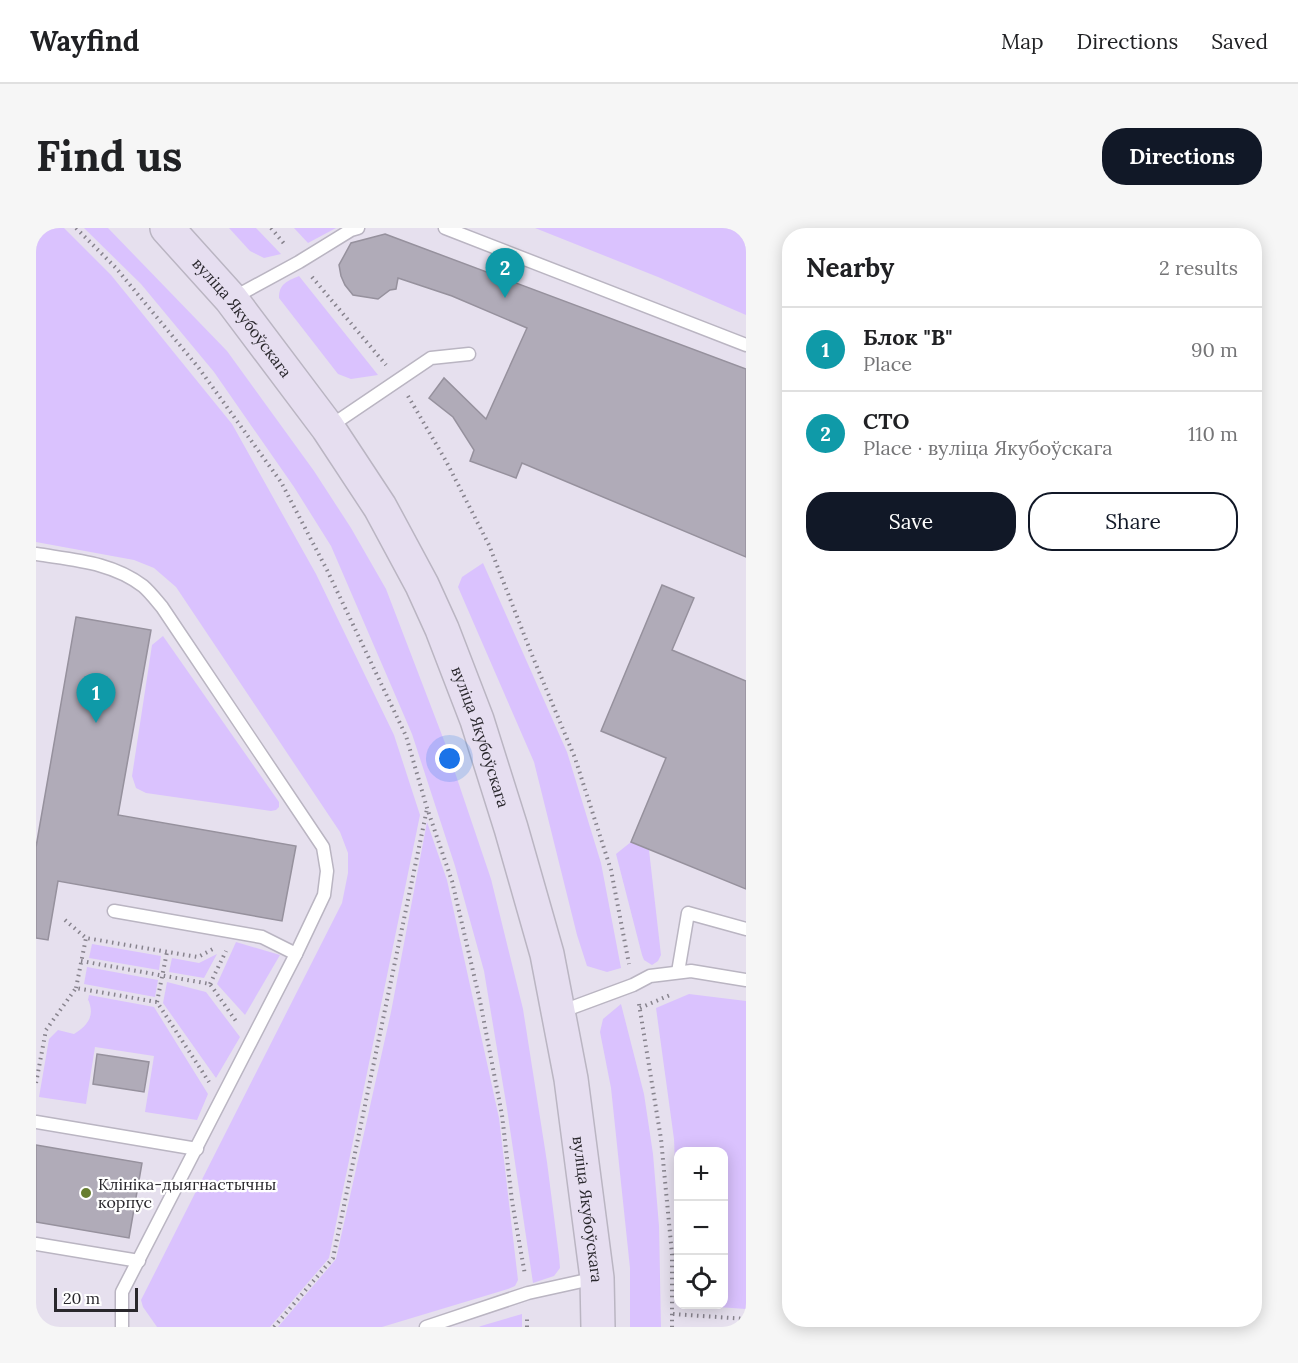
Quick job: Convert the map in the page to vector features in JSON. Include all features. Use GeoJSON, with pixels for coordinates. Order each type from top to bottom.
{"type":"FeatureCollection","features":[{"type":"Feature","properties":{"kind":"main road","name":"вуліца Якубоўскага"},"geometry":{"type":"LineString","coordinates":[[167,228],[231,299],[328,428],[380,507],[422,585],[442,629],[477,720],[547,954],[571,1079],[597,1278],[598,1327]]}},
{"type":"Feature","properties":{"kind":"lane"},"geometry":{"type":"LineString","coordinates":[[231,299],[358,228]]}},
{"type":"Feature","properties":{"kind":"lane"},"geometry":{"type":"LineString","coordinates":[[445,228],[746,345]]}},
{"type":"Feature","properties":{"kind":"lane"},"geometry":{"type":"LineString","coordinates":[[328,428],[431,358],[469,354]]}},
{"type":"Feature","properties":{"kind":"lane"},"geometry":{"type":"LineString","coordinates":[[36,554],[102,564],[127,575],[145,587],[162,607],[323,847],[327,871],[324,894],[296,954],[123,1292],[122,1327]]}},
{"type":"Feature","properties":{"kind":"lane"},"geometry":{"type":"LineString","coordinates":[[114,911],[262,937],[296,954]]}},
{"type":"Feature","properties":{"kind":"lane"},"geometry":{"type":"LineString","coordinates":[[678,972],[688,913],[746,929]]}},
{"type":"Feature","properties":{"kind":"lane"},"geometry":{"type":"LineString","coordinates":[[559,1012],[633,985],[650,976],[691,971],[746,980]]}},
{"type":"Feature","properties":{"kind":"lane"},"geometry":{"type":"LineString","coordinates":[[36,1122],[196,1149]]}},
{"type":"Feature","properties":{"kind":"lane"},"geometry":{"type":"LineString","coordinates":[[36,1244],[139,1261]]}},
{"type":"Feature","properties":{"kind":"lane"},"geometry":{"type":"LineString","coordinates":[[426,1327],[528,1293],[597,1278]]}},
{"type":"Feature","properties":{"kind":"path"},"geometry":{"type":"LineString","coordinates":[[76,228],[116,268],[198,367],[281,482],[327,570],[406,735],[427,808],[452,881],[480,1001],[502,1115],[512,1201],[528,1293],[527,1327]]}},
{"type":"Feature","properties":{"kind":"path"},"geometry":{"type":"LineString","coordinates":[[299,262],[398,380],[446,461],[489,545],[575,758],[611,870],[633,985],[640,1008],[661,1139],[672,1254],[672,1327]]}},
{"type":"Feature","properties":{"kind":"path"},"geometry":{"type":"LineString","coordinates":[[274,1327],[333,1258],[427,808]]}},
{"type":"Feature","properties":{"kind":"path"},"geometry":{"type":"LineString","coordinates":[[64,920],[86,938],[198,957],[215,949]]}},
{"type":"Feature","properties":{"kind":"path"},"geometry":{"type":"LineString","coordinates":[[36,1083],[46,1030],[76,988],[86,938]]}},
{"type":"Feature","properties":{"kind":"path"},"geometry":{"type":"LineString","coordinates":[[210,984],[227,949]]}},
{"type":"Feature","properties":{"kind":"path"},"geometry":{"type":"LineString","coordinates":[[167,952],[157,1002],[221,1101]]}},
{"type":"Feature","properties":{"kind":"path"},"geometry":{"type":"LineString","coordinates":[[81,961],[210,984],[251,1041]]}},
{"type":"Feature","properties":{"kind":"path"},"geometry":{"type":"LineString","coordinates":[[76,988],[157,1002]]}},
{"type":"Feature","properties":{"kind":"path"},"geometry":{"type":"LineString","coordinates":[[640,1008],[678,992]]}},
{"type":"Feature","properties":{"kind":"path"},"geometry":{"type":"LineString","coordinates":[[673,1314],[746,1319]]}},
{"type":"Feature","properties":{"kind":"shaded area"},"geometry":{"type":"Polygon","coordinates":[[[36,228],[64,228],[111,275],[232,424],[316,574],[394,735],[420,815],[329,1258],[270,1327],[157,1327],[143,1307],[141,1300],[342,903],[348,873],[348,853],[340,832],[176,587],[154,568],[134,560],[36,542],[36,228]]]}},
{"type":"Feature","properties":{"kind":"shaded area"},"geometry":{"type":"Polygon","coordinates":[[[84,228],[108,228],[227,351],[314,471],[351,528],[386,589],[445,743],[491,879],[523,1009],[559,1256],[560,1268],[554,1276],[533,1283],[484,971],[455,866],[412,734],[331,546],[294,487],[214,372],[141,284],[84,228]]]}},
{"type":"Feature","properties":{"kind":"shaded area"},"geometry":{"type":"Polygon","coordinates":[[[229,228],[256,228],[281,254],[264,258],[250,251],[229,228]]]}},
{"type":"Feature","properties":{"kind":"shaded area"},"geometry":{"type":"Polygon","coordinates":[[[294,228],[336,228],[308,243],[294,228]]]}},
{"type":"Feature","properties":{"kind":"shaded area"},"geometry":{"type":"Polygon","coordinates":[[[535,228],[746,228],[746,315],[658,277],[535,228]]]}},
{"type":"Feature","properties":{"kind":"shaded area"},"geometry":{"type":"Polygon","coordinates":[[[299,276],[378,375],[351,379],[338,374],[279,298],[280,289],[284,284],[299,276]]]}},
{"type":"Feature","properties":{"kind":"shaded area"},"geometry":{"type":"Polygon","coordinates":[[[483,563],[567,752],[601,863],[621,968],[607,972],[587,966],[577,935],[534,762],[458,587],[462,577],[483,563]]]}},
{"type":"Feature","properties":{"kind":"shaded area"},"geometry":{"type":"Polygon","coordinates":[[[163,636],[279,802],[276,810],[146,793],[136,788],[132,776],[152,645],[163,636]]]}},
{"type":"Feature","properties":{"kind":"shaded area"},"geometry":{"type":"Polygon","coordinates":[[[427,822],[447,880],[499,1118],[518,1280],[515,1286],[508,1289],[382,1327],[278,1327],[336,1259],[391,1012],[427,822]]]}},
{"type":"Feature","properties":{"kind":"shaded area"},"geometry":{"type":"Polygon","coordinates":[[[631,842],[649,850],[661,955],[652,965],[644,960],[642,955],[616,854],[631,842]]]}},
{"type":"Feature","properties":{"kind":"shaded area"},"geometry":{"type":"Polygon","coordinates":[[[236,942],[280,955],[245,1015],[217,984],[236,942]]]}},
{"type":"Feature","properties":{"kind":"shaded area"},"geometry":{"type":"Polygon","coordinates":[[[92,944],[161,956],[159,970],[89,958],[92,944]]]}},
{"type":"Feature","properties":{"kind":"shaded area"},"geometry":{"type":"Polygon","coordinates":[[[217,954],[204,978],[169,972],[172,958],[199,963],[217,954]]]}},
{"type":"Feature","properties":{"kind":"shaded area"},"geometry":{"type":"Polygon","coordinates":[[[87,967],[158,980],[155,997],[84,984],[87,967]]]}},
{"type":"Feature","properties":{"kind":"shaded area"},"geometry":{"type":"Polygon","coordinates":[[[167,982],[206,992],[240,1037],[216,1078],[163,1003],[167,982]]]}},
{"type":"Feature","properties":{"kind":"shaded area"},"geometry":{"type":"Polygon","coordinates":[[[689,994],[746,1001],[746,1309],[728,1308],[728,1147],[674,1147],[656,1008],[689,994]]]}},
{"type":"Feature","properties":{"kind":"shaded area"},"geometry":{"type":"Polygon","coordinates":[[[89,995],[154,1007],[208,1094],[197,1120],[145,1112],[154,1056],[95,1047],[86,1104],[39,1097],[49,1039],[58,1030],[74,1034],[85,1026],[91,1015],[89,995]]]}},
{"type":"Feature","properties":{"kind":"shaded area"},"geometry":{"type":"Polygon","coordinates":[[[621,1004],[644,1094],[653,1154],[659,1226],[661,1327],[630,1327],[630,1268],[611,1088],[600,1032],[603,1019],[621,1004]]]}},
{"type":"Feature","properties":{"kind":"shaded area"},"geometry":{"type":"Polygon","coordinates":[[[522,1314],[522,1327],[479,1327],[481,1326],[522,1314]]]}},
{"type":"Feature","properties":{"kind":"building"},"geometry":{"type":"Polygon","coordinates":[[[385,234],[746,369],[746,557],[522,463],[516,478],[470,461],[474,450],[453,417],[429,398],[444,378],[486,419],[527,328],[452,296],[398,278],[396,289],[390,290],[378,299],[353,295],[345,285],[339,265],[351,243],[385,234]]]}},
{"type":"Feature","properties":{"kind":"building"},"geometry":{"type":"Polygon","coordinates":[[[662,585],[694,598],[672,650],[746,681],[746,889],[631,842],[666,758],[601,731],[662,585]]]}},
{"type":"Feature","properties":{"kind":"building"},"geometry":{"type":"Polygon","coordinates":[[[76,617],[151,630],[118,815],[296,846],[282,921],[58,881],[48,940],[36,938],[36,847],[76,617]]]}},
{"type":"Feature","properties":{"kind":"building"},"geometry":{"type":"Polygon","coordinates":[[[97,1054],[149,1062],[144,1092],[93,1084],[97,1054]]]}},
{"type":"Feature","properties":{"kind":"building","name":"Клініка-дыягнастычны корпус"},"geometry":{"type":"Polygon","coordinates":[[[36,1145],[142,1163],[129,1238],[36,1222],[36,1145]]]}},
{"type":"Feature","properties":{"kind":"place","name":"СТО"},"geometry":{"type":"Point","coordinates":[505,298]}},
{"type":"Feature","properties":{"kind":"place","name":"Блок \"В\""},"geometry":{"type":"Point","coordinates":[96,723]}},
{"type":"Feature","properties":{"kind":"place","name":"Клініка-дыягнастычны корпус"},"geometry":{"type":"Point","coordinates":[86,1193]}}]}
